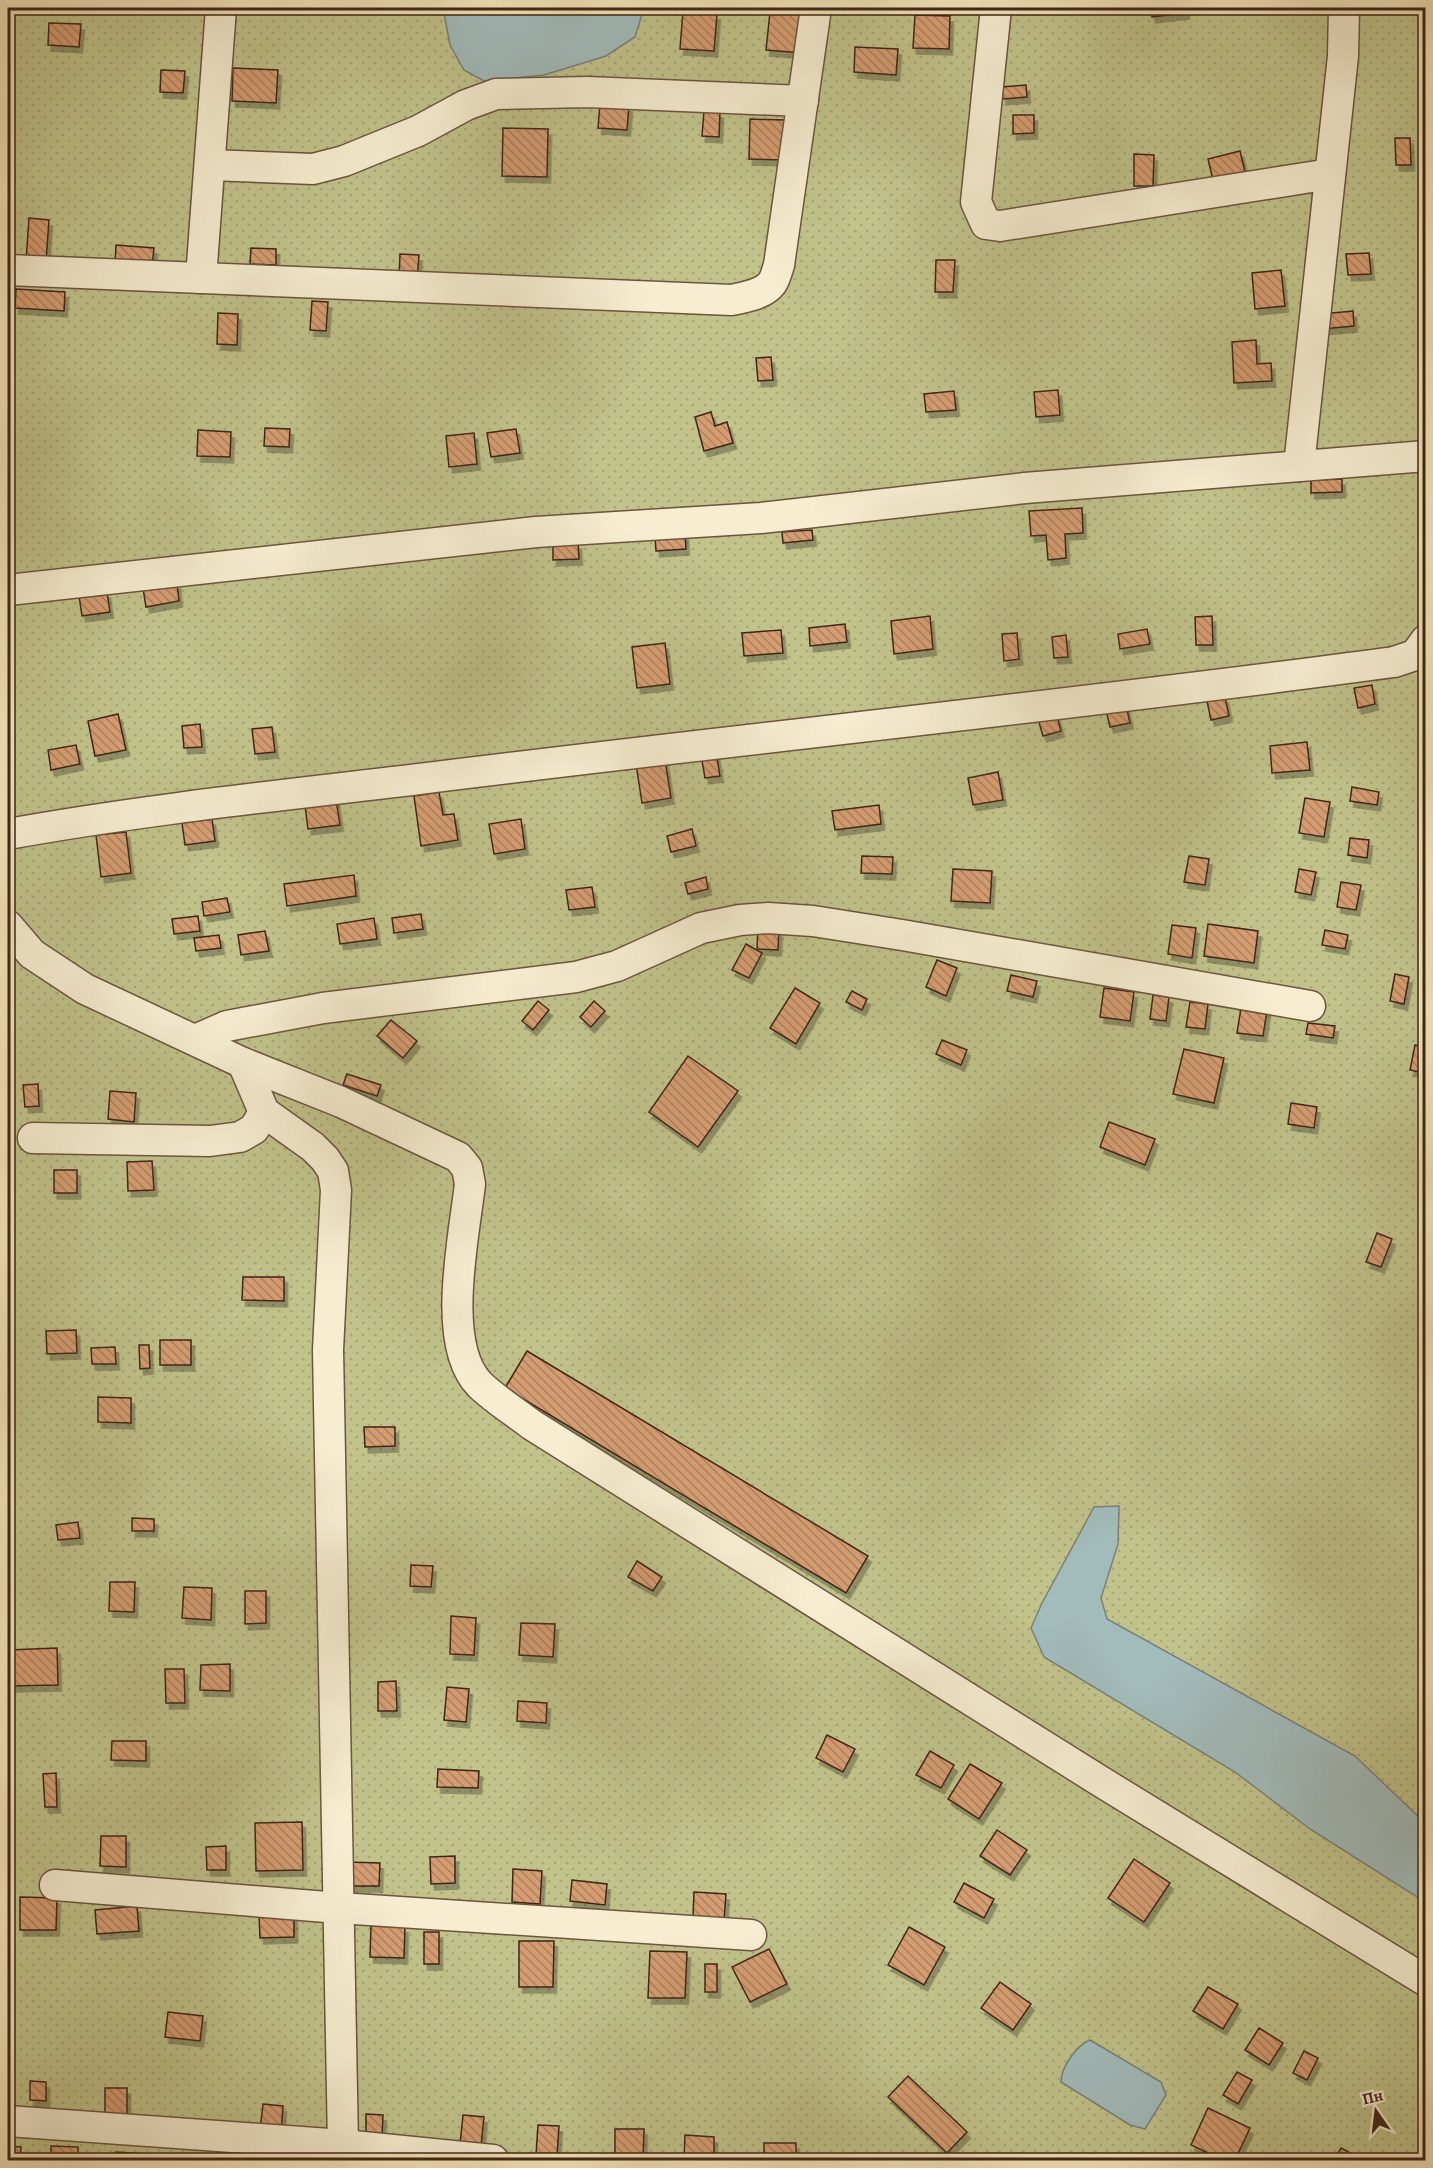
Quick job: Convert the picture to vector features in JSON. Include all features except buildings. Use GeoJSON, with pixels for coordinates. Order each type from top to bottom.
{"type":"FeatureCollection","features":[{"type":"Feature","properties":{"kind":"street"},"geometry":{"type":"LineString","coordinates":[[201,278],[222,8]]}},
{"type":"Feature","properties":{"kind":"street"},"geometry":{"type":"LineString","coordinates":[[8,270],[732,300],[750,296],[762,291],[772,283],[779,265],[816,8]]}},
{"type":"Feature","properties":{"kind":"street"},"geometry":{"type":"LineString","coordinates":[[996,8],[976,202],[986,224],[1000,226],[1330,174]]}},
{"type":"Feature","properties":{"kind":"street"},"geometry":{"type":"LineString","coordinates":[[1299,466],[1343,56],[1344,8]]}},
{"type":"Feature","properties":{"kind":"street"},"geometry":{"type":"LineString","coordinates":[[210,165],[314,169],[345,161],[418,130],[466,105],[496,94],[588,92],[803,101]]}},
{"type":"Feature","properties":{"kind":"street"},"geometry":{"type":"LineString","coordinates":[[8,591],[536,532],[761,518],[1025,488],[1425,456]]}},
{"type":"Feature","properties":{"kind":"street"},"geometry":{"type":"LineString","coordinates":[[8,834],[87,820],[512,767],[1209,687],[1394,662],[1415,655],[1425,640]]}},
{"type":"Feature","properties":{"kind":"street"},"geometry":{"type":"LineString","coordinates":[[195,1040],[227,1026],[322,1008],[576,977],[617,966],[701,928],[740,920],[768,918],[813,921],[902,935],[1310,1006]]}},
{"type":"Feature","properties":{"kind":"street"},"geometry":{"type":"LineString","coordinates":[[8,926],[32,954],[85,989],[243,1063],[341,1102],[458,1157],[466,1168],[470,1184],[456,1306],[459,1342],[464,1362],[480,1385],[542,1431],[1100,1781],[1425,1981]]}},
{"type":"Feature","properties":{"kind":"street"},"geometry":{"type":"LineString","coordinates":[[243,1063],[264,1112],[313,1147],[325,1159],[333,1171],[336,1190],[328,1350],[343,2145]]}},
{"type":"Feature","properties":{"kind":"street"},"geometry":{"type":"LineString","coordinates":[[33,1138],[210,1141],[240,1137],[254,1129],[264,1112]]}},
{"type":"Feature","properties":{"kind":"street"},"geometry":{"type":"LineString","coordinates":[[55,1885],[339,1908],[751,1935]]}},
{"type":"Feature","properties":{"kind":"street"},"geometry":{"type":"LineString","coordinates":[[8,2121],[343,2145],[493,2160]]}},
{"type":"Feature","properties":{"kind":"green space"},"geometry":{"type":"Polygon","coordinates":[[[8,8],[1425,8],[1425,2160],[8,2160],[8,8]]]}},
{"type":"Feature","properties":{"kind":"water"},"geometry":{"type":"Polygon","coordinates":[[[443,8],[644,8],[635,37],[606,56],[544,75],[484,81],[464,70],[450,45],[443,8]]]}},
{"type":"Feature","properties":{"kind":"water"},"geometry":{"type":"Polygon","coordinates":[[[1119,1506],[1118,1544],[1101,1598],[1107,1619],[1355,1756],[1425,1823],[1425,1902],[1310,1829],[1235,1772],[1044,1657],[1031,1628],[1042,1603],[1094,1507],[1119,1506]]]}},
{"type":"Feature","properties":{"kind":"water"},"geometry":{"type":"Polygon","coordinates":[[[1090,2040],[1161,2082],[1166,2095],[1145,2129],[1130,2125],[1061,2082],[1071,2057],[1090,2040]]]}}]}
